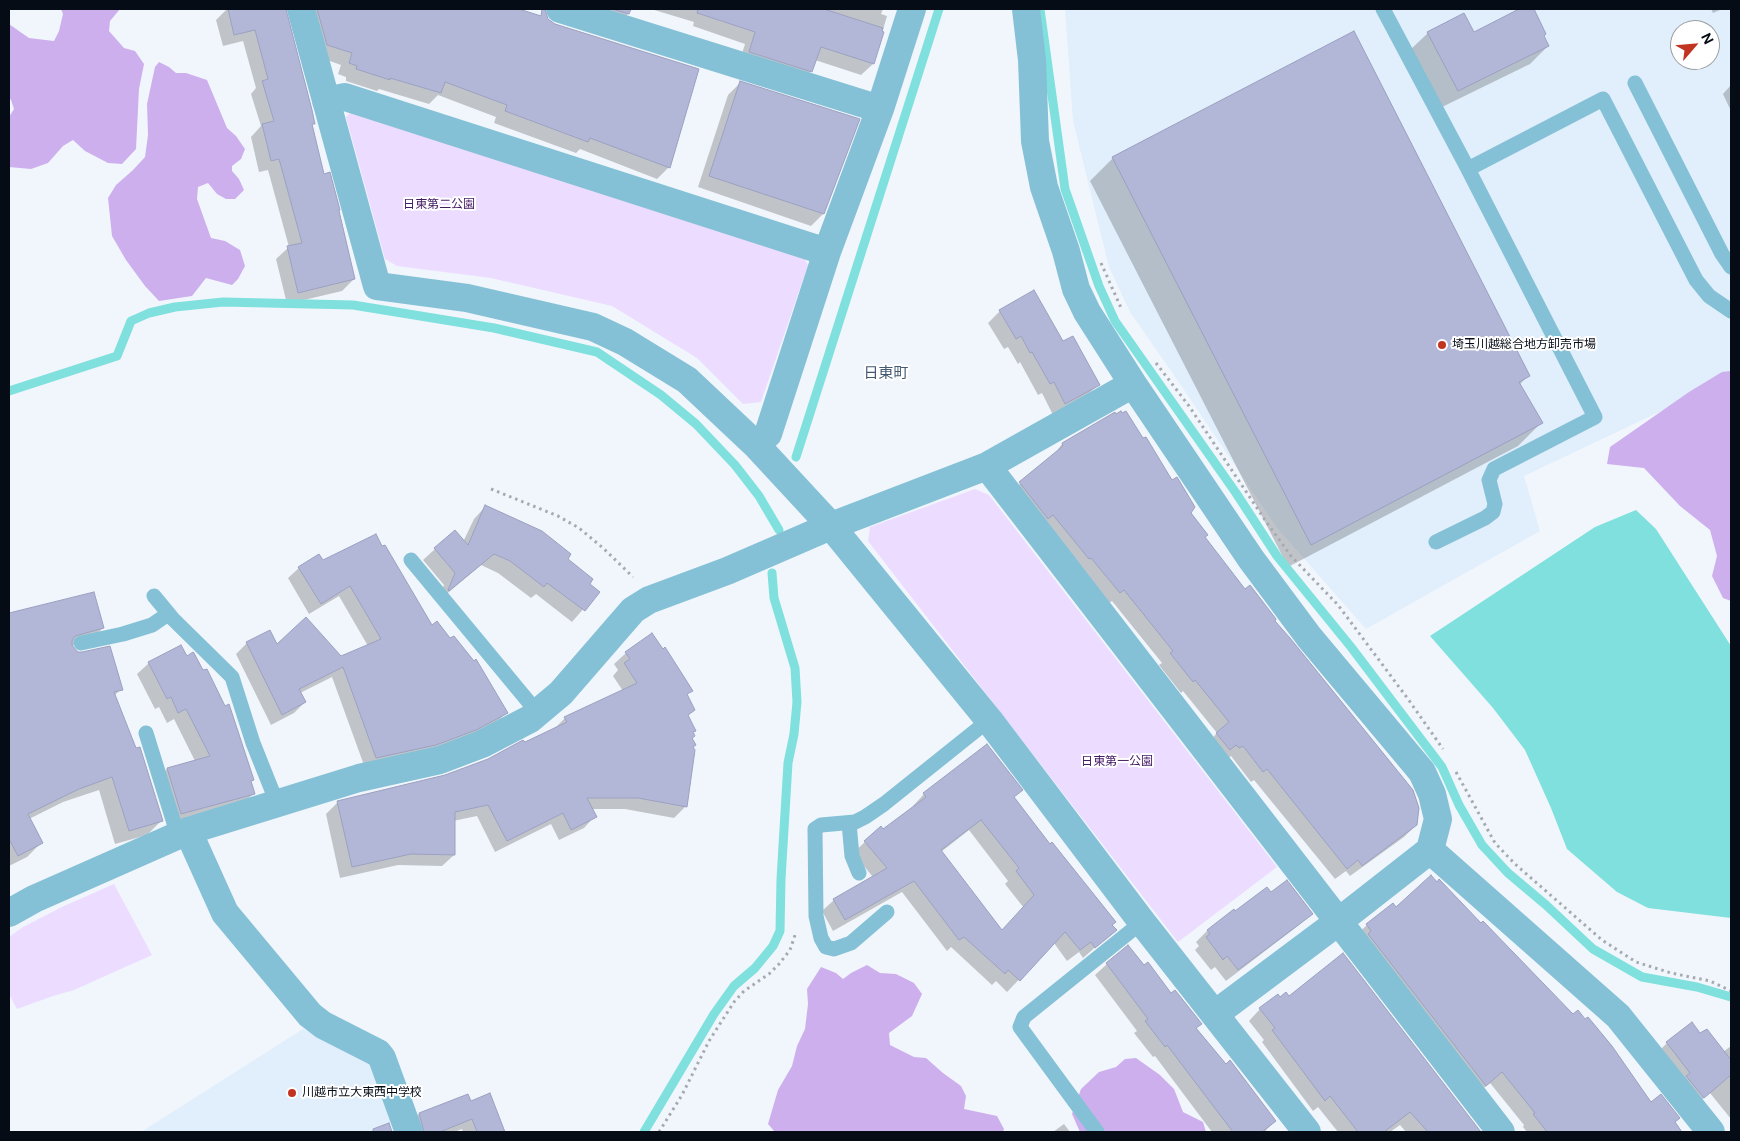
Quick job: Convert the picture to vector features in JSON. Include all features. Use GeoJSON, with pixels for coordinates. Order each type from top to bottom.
{"type":"FeatureCollection","features":[{"type":"Feature","properties":{"kind":"street"},"geometry":{"type":"LineString","coordinates":[[301,9],[377,286],[467,298],[593,327],[626,342],[687,380],[756,445],[831,526],[989,720],[1142,922],[1215,1014],[1299,1130]]}},
{"type":"Feature","properties":{"kind":"street"},"geometry":{"type":"LineString","coordinates":[[560,9],[880,109]]}},
{"type":"Feature","properties":{"kind":"street"},"geometry":{"type":"LineString","coordinates":[[756,445],[768,434],[827,252],[880,109],[912,9]]}},
{"type":"Feature","properties":{"kind":"street"},"geometry":{"type":"LineString","coordinates":[[1026,9],[1032,60],[1035,141],[1044,187],[1066,251],[1076,289],[1087,312],[1250,559],[1309,637],[1422,772],[1432,794],[1438,819],[1430,850],[1215,1014]]}},
{"type":"Feature","properties":{"kind":"street"},"geometry":{"type":"LineString","coordinates":[[326,101],[344,97],[827,252]]}},
{"type":"Feature","properties":{"kind":"street"},"geometry":{"type":"LineString","coordinates":[[9,913],[34,899],[183,833],[359,778],[440,760],[482,744],[530,719],[561,693],[633,610],[649,600],[727,572],[831,526],[987,466],[1133,384]]}},
{"type":"Feature","properties":{"kind":"street"},"geometry":{"type":"LineString","coordinates":[[987,466],[1501,1132]]}},
{"type":"Feature","properties":{"kind":"street"},"geometry":{"type":"LineString","coordinates":[[183,833],[225,913],[310,1015],[323,1025],[378,1053],[382,1058],[409,1132]]}},
{"type":"Feature","properties":{"kind":"street"},"geometry":{"type":"LineString","coordinates":[[1430,850],[1618,1016],[1710,1132]]}},
{"type":"Feature","properties":{"kind":"lane"},"geometry":{"type":"LineString","coordinates":[[1383,9],[1596,417],[1494,468],[1489,480],[1495,504],[1493,512],[1436,542]]}},
{"type":"Feature","properties":{"kind":"lane"},"geometry":{"type":"LineString","coordinates":[[1635,83],[1722,254],[1731,267]]}},
{"type":"Feature","properties":{"kind":"lane"},"geometry":{"type":"LineString","coordinates":[[1468,169],[1603,99],[1696,280],[1709,296],[1731,311]]}},
{"type":"Feature","properties":{"kind":"lane"},"geometry":{"type":"LineString","coordinates":[[411,560],[537,712]]}},
{"type":"Feature","properties":{"kind":"lane"},"geometry":{"type":"LineString","coordinates":[[154,596],[168,614],[232,677],[252,743],[277,803]]}},
{"type":"Feature","properties":{"kind":"lane"},"geometry":{"type":"LineString","coordinates":[[81,643],[123,634],[152,625],[168,614]]}},
{"type":"Feature","properties":{"kind":"lane"},"geometry":{"type":"LineString","coordinates":[[887,912],[851,942],[834,949],[826,947],[821,938],[816,916],[815,828],[821,825],[849,823],[860,819],[884,804],[989,720]]}},
{"type":"Feature","properties":{"kind":"lane"},"geometry":{"type":"LineString","coordinates":[[146,733],[183,833]]}},
{"type":"Feature","properties":{"kind":"lane"},"geometry":{"type":"LineString","coordinates":[[849,823],[852,856],[859,873]]}},
{"type":"Feature","properties":{"kind":"lane"},"geometry":{"type":"LineString","coordinates":[[1097,1132],[1020,1027],[1024,1017],[1142,922]]}},
{"type":"Feature","properties":{"kind":"path"},"geometry":{"type":"LineString","coordinates":[[1100,260],[1122,310]]}},
{"type":"Feature","properties":{"kind":"path"},"geometry":{"type":"LineString","coordinates":[[1155,361],[1189,406],[1286,549],[1338,605],[1437,738],[1446,755]]}},
{"type":"Feature","properties":{"kind":"path"},"geometry":{"type":"LineString","coordinates":[[491,489],[558,516],[579,528],[622,565],[638,582],[649,600]]}},
{"type":"Feature","properties":{"kind":"path"},"geometry":{"type":"LineString","coordinates":[[1456,772],[1495,843],[1515,864],[1602,940],[1636,962],[1671,973],[1710,981],[1731,991]]}},
{"type":"Feature","properties":{"kind":"path"},"geometry":{"type":"LineString","coordinates":[[659,1132],[682,1095],[709,1041],[734,1002],[744,991],[769,974],[778,964],[790,950],[798,928]]}},
{"type":"Feature","properties":{"kind":"shaded area"},"geometry":{"type":"Polygon","coordinates":[[[61,9],[120,9],[110,21],[109,31],[124,48],[135,51],[144,64],[139,89],[136,149],[122,164],[108,163],[85,151],[73,140],[63,146],[48,163],[31,169],[9,167],[9,117],[14,109],[9,97],[9,24],[29,38],[54,41],[59,31],[63,14],[61,9]]]}},
{"type":"Feature","properties":{"kind":"shaded area","name":"埼玉川越総合地方卸売市場"},"geometry":{"type":"Polygon","coordinates":[[[1065,9],[1731,9],[1731,378],[1524,476],[1540,531],[1366,629],[1277,528],[1130,312],[1109,267],[1073,121],[1065,9]]]}},
{"type":"Feature","properties":{"kind":"shaded area"},"geometry":{"type":"Polygon","coordinates":[[[159,62],[176,73],[186,73],[207,80],[227,128],[236,136],[245,149],[241,159],[232,166],[232,171],[239,179],[244,190],[235,199],[226,199],[217,194],[208,183],[198,187],[197,199],[211,238],[225,241],[240,250],[245,266],[238,279],[232,285],[206,278],[192,296],[159,301],[145,286],[126,260],[112,236],[108,198],[116,185],[145,157],[148,135],[147,104],[155,67],[159,62]]]}},
{"type":"Feature","properties":{"kind":"shaded area"},"geometry":{"type":"Polygon","coordinates":[[[1731,371],[1731,601],[1723,598],[1712,576],[1717,556],[1710,530],[1680,506],[1644,468],[1607,464],[1610,447],[1689,392],[1722,372],[1731,371]]]}},
{"type":"Feature","properties":{"kind":"shaded area"},"geometry":{"type":"Polygon","coordinates":[[[867,965],[880,973],[896,974],[914,983],[922,994],[912,1016],[889,1033],[890,1045],[914,1057],[926,1058],[961,1086],[966,1096],[964,1109],[997,1116],[1004,1129],[1003,1132],[775,1132],[768,1124],[778,1090],[792,1066],[797,1046],[805,1029],[808,1004],[807,989],[821,967],[836,973],[843,979],[867,965]]]}},
{"type":"Feature","properties":{"kind":"shaded area","name":"川越市立大東西中学校"},"geometry":{"type":"Polygon","coordinates":[[[303,1029],[372,1064],[397,1132],[141,1132],[303,1029]]]}},
{"type":"Feature","properties":{"kind":"shaded area"},"geometry":{"type":"Polygon","coordinates":[[[1136,1058],[1160,1075],[1174,1089],[1183,1112],[1203,1122],[1206,1132],[1080,1132],[1072,1114],[1081,1089],[1099,1072],[1116,1067],[1125,1059],[1136,1058]]]}},
{"type":"Feature","properties":{"kind":"green space","name":"日東第二公園"},"geometry":{"type":"Polygon","coordinates":[[[355,108],[802,255],[808,265],[761,402],[743,404],[697,358],[612,306],[491,278],[397,266],[385,259],[346,117],[355,108]]]}},
{"type":"Feature","properties":{"kind":"green space","name":"日東第一公園"},"geometry":{"type":"Polygon","coordinates":[[[975,489],[989,495],[1277,867],[1178,942],[868,541],[870,527],[975,489]]]}},
{"type":"Feature","properties":{"kind":"green space"},"geometry":{"type":"Polygon","coordinates":[[[114,884],[152,955],[74,990],[17,1009],[9,994],[9,937],[23,927],[64,906],[114,884]]]}},
{"type":"Feature","properties":{"kind":"water"},"geometry":{"type":"Polygon","coordinates":[[[1636,510],[1656,529],[1731,646],[1731,918],[1648,908],[1617,892],[1567,849],[1525,750],[1493,708],[1430,636],[1595,527],[1636,510]]]}},
{"type":"Feature","properties":{"kind":"building"},"geometry":{"type":"Polygon","coordinates":[[[228,9],[286,9],[312,110],[315,124],[312,124],[324,174],[330,172],[355,279],[298,293],[287,246],[302,243],[279,159],[271,161],[262,124],[274,121],[262,81],[268,79],[255,30],[234,35],[228,9]]]}},
{"type":"Feature","properties":{"kind":"building"},"geometry":{"type":"Polygon","coordinates":[[[317,9],[519,9],[541,16],[542,9],[545,9],[548,19],[555,24],[699,69],[670,168],[590,138],[588,142],[505,111],[507,105],[445,82],[441,93],[356,69],[357,66],[349,63],[352,53],[327,45],[317,9]]]}},
{"type":"Feature","properties":{"kind":"building"},"geometry":{"type":"Polygon","coordinates":[[[612,9],[631,9],[629,14],[612,9]]]}},
{"type":"Feature","properties":{"kind":"building"},"geometry":{"type":"Polygon","coordinates":[[[698,9],[824,9],[883,28],[882,31],[884,32],[874,64],[821,47],[812,72],[749,52],[755,32],[697,13],[698,9]]]}},
{"type":"Feature","properties":{"kind":"building"},"geometry":{"type":"Polygon","coordinates":[[[1519,9],[1534,9],[1546,34],[1544,36],[1549,46],[1458,91],[1427,32],[1464,13],[1474,32],[1519,9]]]}},
{"type":"Feature","properties":{"kind":"building"},"geometry":{"type":"Polygon","coordinates":[[[1354,31],[1530,376],[1519,382],[1543,423],[1311,545],[1112,157],[1354,31]]]}},
{"type":"Feature","properties":{"kind":"building"},"geometry":{"type":"Polygon","coordinates":[[[740,81],[860,119],[824,214],[709,176],[740,81]]]}},
{"type":"Feature","properties":{"kind":"building"},"geometry":{"type":"Polygon","coordinates":[[[1034,290],[1063,341],[1073,336],[1100,385],[1065,404],[1054,382],[1050,384],[1021,336],[1016,339],[999,310],[1034,290]]]}},
{"type":"Feature","properties":{"kind":"building"},"geometry":{"type":"Polygon","coordinates":[[[1121,411],[1122,413],[1126,411],[1143,438],[1146,437],[1172,480],[1177,477],[1195,507],[1191,513],[1208,535],[1205,537],[1245,589],[1250,585],[1276,619],[1275,621],[1413,790],[1419,808],[1417,825],[1362,866],[1358,860],[1347,869],[1267,769],[1263,772],[1243,746],[1239,748],[1236,745],[1230,750],[1216,733],[1229,722],[1195,680],[1193,682],[1170,653],[1173,651],[1124,590],[1120,593],[1053,515],[1048,519],[1019,482],[1063,446],[1062,443],[1115,412],[1116,414],[1121,411]]]}},
{"type":"Feature","properties":{"kind":"building"},"geometry":{"type":"Polygon","coordinates":[[[485,505],[542,531],[571,554],[568,559],[593,579],[590,584],[600,592],[585,611],[547,583],[544,587],[510,561],[494,554],[448,590],[455,573],[434,548],[455,530],[468,545],[485,505]]]}},
{"type":"Feature","properties":{"kind":"building"},"geometry":{"type":"Polygon","coordinates":[[[376,534],[382,546],[385,545],[432,625],[437,621],[450,638],[454,636],[474,661],[476,659],[508,713],[476,730],[436,745],[376,758],[343,667],[299,689],[306,702],[282,715],[246,642],[270,630],[277,644],[306,617],[341,656],[381,639],[350,586],[321,604],[298,567],[319,554],[323,560],[376,534]]]}},
{"type":"Feature","properties":{"kind":"building"},"geometry":{"type":"Polygon","coordinates":[[[94,592],[104,628],[75,636],[72,645],[78,652],[110,646],[123,690],[114,692],[136,748],[140,747],[163,821],[129,831],[112,777],[79,789],[28,814],[43,843],[18,856],[9,839],[9,613],[94,592]]]}},
{"type":"Feature","properties":{"kind":"building"},"geometry":{"type":"Polygon","coordinates":[[[652,633],[663,649],[665,647],[693,691],[687,694],[695,710],[688,715],[696,731],[693,732],[695,736],[692,738],[696,745],[693,747],[695,750],[687,807],[638,798],[587,798],[597,817],[571,830],[563,813],[507,841],[488,805],[455,812],[455,855],[411,854],[352,867],[337,801],[445,775],[488,759],[523,740],[525,742],[567,722],[564,717],[637,683],[624,663],[630,659],[625,652],[652,633]]]}},
{"type":"Feature","properties":{"kind":"building"},"geometry":{"type":"Polygon","coordinates":[[[181,645],[187,656],[194,653],[203,670],[207,669],[225,706],[229,704],[254,780],[251,781],[255,794],[181,814],[167,768],[210,756],[186,709],[178,713],[171,697],[167,699],[148,662],[181,645]]]}},
{"type":"Feature","properties":{"kind":"building"},"geometry":{"type":"Polygon","coordinates":[[[987,744],[1023,790],[1014,797],[1050,844],[1052,842],[1116,922],[1112,925],[1117,930],[1095,948],[1091,942],[1080,950],[1065,932],[1020,981],[1008,970],[1005,974],[964,937],[959,940],[914,881],[845,920],[833,899],[887,868],[864,841],[881,826],[883,829],[926,797],[923,793],[987,744]],[[981,820],[941,850],[1002,930],[1034,895],[1016,871],[1019,868],[981,820]]]}},
{"type":"Feature","properties":{"kind":"building"},"geometry":{"type":"Polygon","coordinates":[[[1431,875],[1437,882],[1439,879],[1481,923],[1483,921],[1573,1014],[1578,1010],[1585,1019],[1588,1017],[1612,1046],[1651,1102],[1661,1094],[1680,1118],[1675,1122],[1682,1132],[1547,1132],[1533,1114],[1535,1113],[1502,1072],[1486,1086],[1368,934],[1371,931],[1366,924],[1393,903],[1396,907],[1431,875]]]}},
{"type":"Feature","properties":{"kind":"building"},"geometry":{"type":"Polygon","coordinates":[[[1287,880],[1313,914],[1238,970],[1227,956],[1223,960],[1206,937],[1210,934],[1207,930],[1267,887],[1271,892],[1287,880]]]}},
{"type":"Feature","properties":{"kind":"building"},"geometry":{"type":"Polygon","coordinates":[[[1128,945],[1144,965],[1148,962],[1171,993],[1175,990],[1202,1024],[1196,1028],[1226,1064],[1230,1060],[1276,1121],[1262,1132],[1233,1132],[1167,1045],[1165,1047],[1145,1021],[1148,1019],[1106,963],[1128,945]]]}},
{"type":"Feature","properties":{"kind":"building"},"geometry":{"type":"Polygon","coordinates":[[[1343,953],[1481,1132],[1428,1132],[1410,1112],[1384,1132],[1358,1132],[1330,1096],[1325,1101],[1272,1030],[1275,1028],[1259,1008],[1278,994],[1280,997],[1286,992],[1289,996],[1343,953]]]}},
{"type":"Feature","properties":{"kind":"building"},"geometry":{"type":"Polygon","coordinates":[[[1692,1022],[1700,1033],[1707,1029],[1731,1060],[1731,1075],[1704,1098],[1686,1076],[1690,1073],[1666,1042],[1692,1022]]]}},
{"type":"Feature","properties":{"kind":"building"},"geometry":{"type":"Polygon","coordinates":[[[490,1093],[505,1132],[477,1132],[472,1119],[440,1132],[424,1132],[419,1113],[468,1094],[471,1101],[490,1093]]]}},
{"type":"Feature","properties":{"kind":"building"},"geometry":{"type":"Polygon","coordinates":[[[389,1123],[392,1132],[373,1132],[373,1129],[389,1123]]]}},
{"type":"Feature","properties":{"kind":"waterway"},"geometry":{"type":"LineString","coordinates":[[796,457],[939,9]]}},
{"type":"Feature","properties":{"kind":"waterway"},"geometry":{"type":"LineString","coordinates":[[1040,9],[1065,189],[1099,286],[1115,321],[1236,493],[1277,556],[1351,647],[1442,767],[1459,805],[1482,845],[1508,873],[1593,949],[1642,977],[1697,987],[1731,997]]}},
{"type":"Feature","properties":{"kind":"waterway"},"geometry":{"type":"LineString","coordinates":[[9,391],[117,356],[131,321],[149,313],[175,307],[223,302],[353,305],[494,328],[597,352],[661,395],[696,424],[735,465],[759,496],[779,530]]}},
{"type":"Feature","properties":{"kind":"waterway"},"geometry":{"type":"LineString","coordinates":[[644,1132],[714,1014],[734,986],[755,968],[773,946],[780,931],[788,763],[794,734],[797,702],[795,668],[774,598],[772,573]]}},
{"type":"Feature","properties":{"kind":"place","name":"埼玉川越総合地方卸売市場"},"geometry":{"type":"Point","coordinates":[1442,345]}},
{"type":"Feature","properties":{"kind":"place","name":"川越市立大東西中学校"},"geometry":{"type":"Point","coordinates":[292,1093]}},
{"type":"Feature","properties":{"kind":"district","name":"日東町"},"geometry":{"type":"Point","coordinates":[886,374]}}]}
